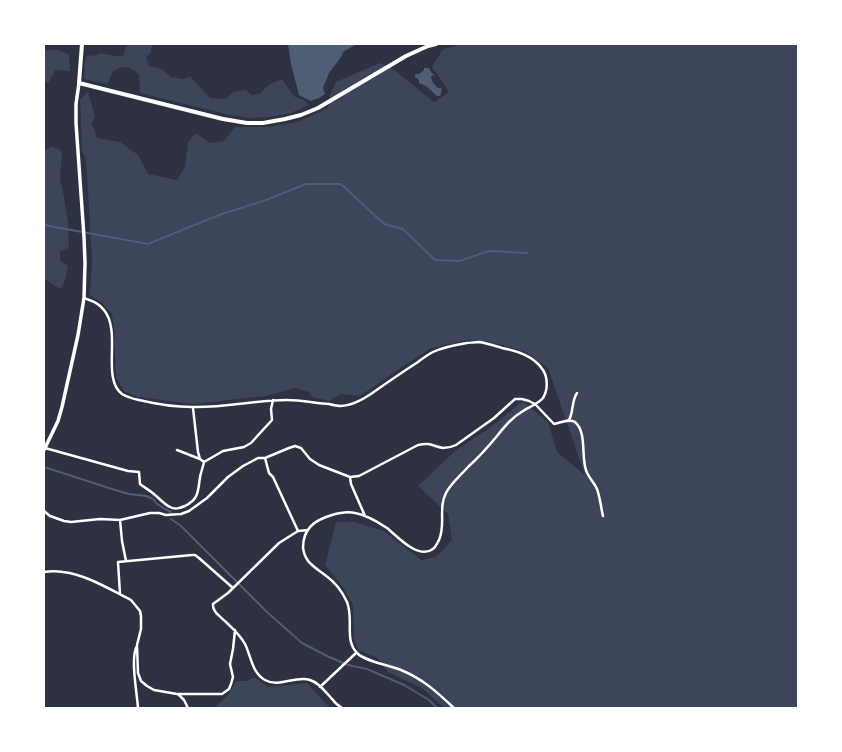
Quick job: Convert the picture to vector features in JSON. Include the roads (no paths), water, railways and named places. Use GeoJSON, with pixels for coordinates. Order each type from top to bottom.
{"type":"FeatureCollection","features":[{"type":"Feature","properties":{"kind":"main road"},"geometry":{"type":"LineString","coordinates":[[44,449],[58,421],[62,407],[78,335],[84,298],[85,264],[76,123],[76,104],[82,44]]}},
{"type":"Feature","properties":{"kind":"main road"},"geometry":{"type":"LineString","coordinates":[[79,84],[224,119],[247,123],[264,123],[301,115],[318,108],[406,56],[436,44]]}},
{"type":"Feature","properties":{"kind":"street"},"geometry":{"type":"LineString","coordinates":[[84,298],[96,302],[105,310],[108,317],[112,339],[114,384],[123,394],[135,400],[175,406],[193,408],[273,400],[292,400],[341,406],[358,402],[432,352],[454,345],[478,342],[514,350],[537,362],[546,376],[547,383],[544,396],[541,401],[519,413],[509,422],[482,454],[453,482],[446,492],[443,501],[442,534],[432,550],[428,552],[421,552],[400,540],[376,521],[366,516],[346,512],[319,520],[311,525],[304,539],[304,555],[308,562],[328,577],[338,587],[344,596],[350,614],[350,640],[356,653],[362,658],[399,669],[425,682],[454,708]]}},
{"type":"Feature","properties":{"kind":"street"},"geometry":{"type":"LineString","coordinates":[[569,420],[571,416],[572,404],[577,393]]}},
{"type":"Feature","properties":{"kind":"street"},"geometry":{"type":"LineString","coordinates":[[44,511],[50,516],[64,521],[100,519],[120,520],[150,513],[166,515],[182,514],[189,511],[207,498],[242,466],[258,458],[265,458],[295,446],[301,448],[310,459],[319,466],[350,478],[359,476],[424,443],[450,448],[494,418],[516,400],[522,399],[535,404],[554,424],[569,420],[574,421],[579,427],[583,440],[586,470],[597,489],[603,516]]}},
{"type":"Feature","properties":{"kind":"street"},"geometry":{"type":"LineString","coordinates":[[44,449],[128,471],[139,472],[140,484],[155,494],[170,508],[180,508],[191,503],[196,498],[204,462],[223,452],[244,447],[251,442],[272,420],[271,409],[273,400]]}},
{"type":"Feature","properties":{"kind":"street"},"geometry":{"type":"LineString","coordinates":[[193,408],[200,459]]}},
{"type":"Feature","properties":{"kind":"street"},"geometry":{"type":"LineString","coordinates":[[177,450],[204,462]]}},
{"type":"Feature","properties":{"kind":"street"},"geometry":{"type":"LineString","coordinates":[[265,458],[269,473],[273,477],[298,531]]}},
{"type":"Feature","properties":{"kind":"street"},"geometry":{"type":"LineString","coordinates":[[350,478],[351,484],[366,516]]}},
{"type":"Feature","properties":{"kind":"street"},"geometry":{"type":"LineString","coordinates":[[175,509],[175,515]]}},
{"type":"Feature","properties":{"kind":"street"},"geometry":{"type":"LineString","coordinates":[[120,520],[126,561]]}},
{"type":"Feature","properties":{"kind":"street"},"geometry":{"type":"LineString","coordinates":[[308,530],[298,531],[279,543],[233,588],[213,604],[212,607],[215,612],[241,637],[246,645],[256,672],[264,680],[276,683],[305,679],[312,680],[342,708]]}},
{"type":"Feature","properties":{"kind":"street"},"geometry":{"type":"LineString","coordinates":[[120,594],[118,562],[195,555],[233,588]]}},
{"type":"Feature","properties":{"kind":"street"},"geometry":{"type":"LineString","coordinates":[[44,572],[61,571],[86,578],[131,600],[140,610],[141,629],[133,659],[138,708]]}},
{"type":"Feature","properties":{"kind":"street"},"geometry":{"type":"LineString","coordinates":[[137,645],[138,673],[141,680],[147,686],[154,690],[177,694],[222,694],[229,689],[233,677],[230,664],[233,649],[234,630]]}},
{"type":"Feature","properties":{"kind":"street"},"geometry":{"type":"LineString","coordinates":[[320,687],[356,653]]}},
{"type":"Feature","properties":{"kind":"street"},"geometry":{"type":"LineString","coordinates":[[177,694],[184,700],[188,708]]}},
{"type":"Feature","properties":{"kind":"waterway"},"geometry":{"type":"LineString","coordinates":[[44,225],[148,244],[219,215],[266,200],[306,184],[341,184],[384,224],[403,229],[435,260],[459,261],[489,251],[528,253]]}},
{"type":"Feature","properties":{"kind":"waterway"},"geometry":{"type":"LineString","coordinates":[[44,467],[129,494],[146,496],[153,499],[157,504],[171,512]]}},
{"type":"Feature","properties":{"kind":"waterway"},"geometry":{"type":"LineString","coordinates":[[171,519],[181,526],[268,613],[302,643],[348,665],[367,669],[404,685],[429,700],[437,708]]}}]}
